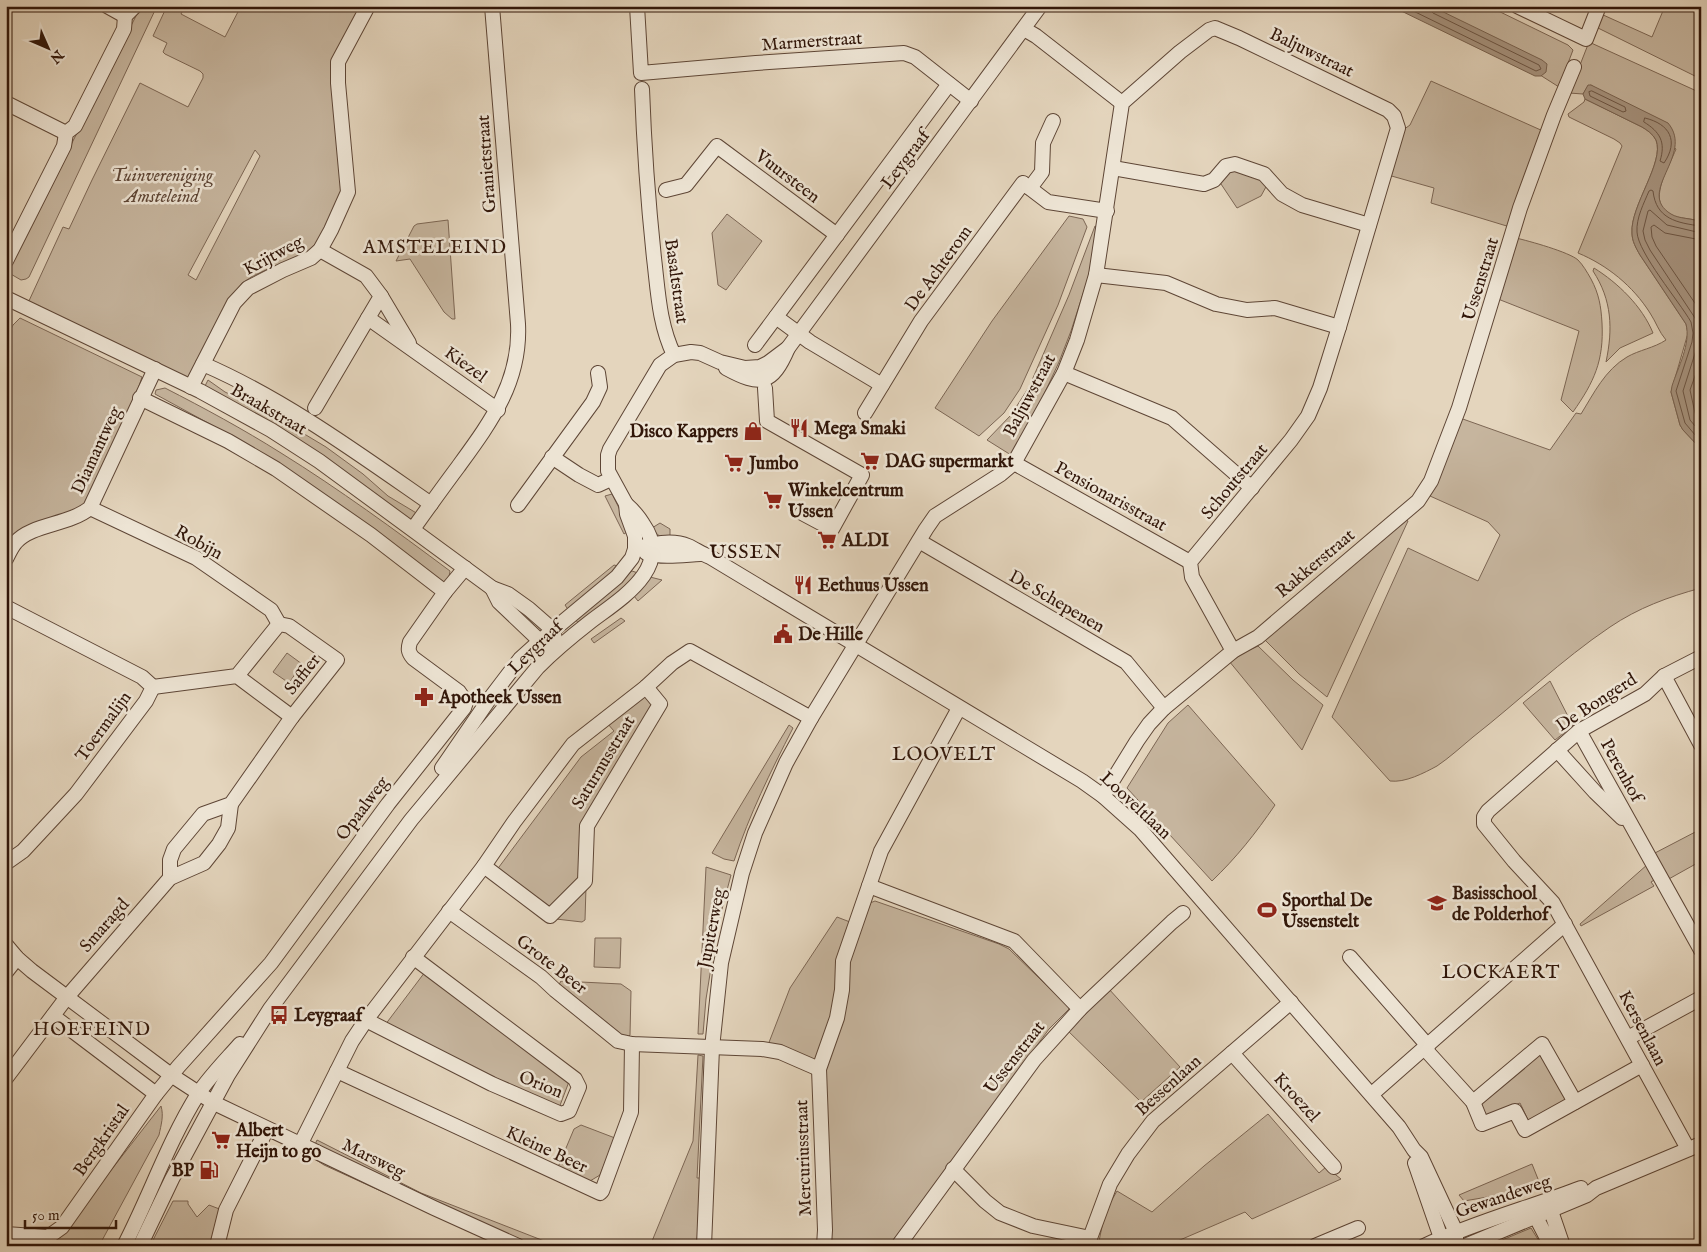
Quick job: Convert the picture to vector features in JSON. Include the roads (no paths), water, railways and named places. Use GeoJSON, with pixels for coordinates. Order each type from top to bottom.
{"type":"FeatureCollection","features":[{"type":"Feature","properties":{"kind":"street"},"geometry":{"type":"LineString","coordinates":[[6,261],[64,146],[66,133],[74,126],[124,29],[130,11],[107,6]]}},
{"type":"Feature","properties":{"kind":"street","name":"Krijtweg"},"geometry":{"type":"LineString","coordinates":[[191,387],[234,303],[248,288],[311,258],[320,250],[348,192],[338,83],[338,62],[368,6]]}},
{"type":"Feature","properties":{"kind":"street","name":"Granietstraat"},"geometry":{"type":"LineString","coordinates":[[413,529],[475,445],[498,410],[512,376],[516,353],[518,330],[492,6]]}},
{"type":"Feature","properties":{"kind":"street","name":"Marmerstraat"},"geometry":{"type":"LineString","coordinates":[[637,6],[641,73],[756,63],[904,54],[915,57],[971,101]]}},
{"type":"Feature","properties":{"kind":"street","name":"Leygraaf"},"geometry":{"type":"LineString","coordinates":[[674,355],[691,352],[700,353],[720,362],[726,368],[744,378],[754,380],[763,379],[774,374],[788,348],[793,330],[971,101],[1040,6]]}},
{"type":"Feature","properties":{"kind":"street"},"geometry":{"type":"LineString","coordinates":[[1516,6],[1586,39],[1599,6]]}},
{"type":"Feature","properties":{"kind":"street","name":"Baljuwstraat"},"geometry":{"type":"LineString","coordinates":[[856,645],[935,516],[1001,474],[1014,463],[1064,373],[1077,340],[1096,275],[1122,103],[1180,52],[1208,30],[1215,28],[1388,110],[1394,116],[1398,128],[1395,140]]}},
{"type":"Feature","properties":{"kind":"street"},"geometry":{"type":"LineString","coordinates":[[1024,29],[1036,36],[1122,103]]}},
{"type":"Feature","properties":{"kind":"street","name":"Ussenstraat"},"geometry":{"type":"LineString","coordinates":[[1418,500],[1430,481],[1459,408],[1520,208],[1554,115],[1574,67]]}},
{"type":"Feature","properties":{"kind":"street","name":"Leygraaf"},"geometry":{"type":"LineString","coordinates":[[755,345],[949,84]]}},
{"type":"Feature","properties":{"kind":"street","name":"Basaltstraat"},"geometry":{"type":"LineString","coordinates":[[642,89],[649,211],[660,310],[664,330],[674,355]]}},
{"type":"Feature","properties":{"kind":"street"},"geometry":{"type":"LineString","coordinates":[[6,103],[66,133]]}},
{"type":"Feature","properties":{"kind":"street"},"geometry":{"type":"LineString","coordinates":[[1053,121],[1043,143],[1042,172],[1030,188],[1048,202],[1107,211]]}},
{"type":"Feature","properties":{"kind":"street","name":"Schoutstraat"},"geometry":{"type":"LineString","coordinates":[[1190,562],[1291,440],[1308,416],[1320,388],[1395,140]]}},
{"type":"Feature","properties":{"kind":"street","name":"Vuursteen"},"geometry":{"type":"LineString","coordinates":[[666,190],[686,185],[717,146],[837,235]]}},
{"type":"Feature","properties":{"kind":"street"},"geometry":{"type":"LineString","coordinates":[[1113,168],[1204,184],[1214,180],[1231,160],[1264,174],[1282,194],[1302,205],[1369,225]]}},
{"type":"Feature","properties":{"kind":"street"},"geometry":{"type":"LineString","coordinates":[[646,174],[666,190],[649,211]]}},
{"type":"Feature","properties":{"kind":"street","name":"De Achterom"},"geometry":{"type":"LineString","coordinates":[[865,413],[922,321],[1023,183],[1030,188]]}},
{"type":"Feature","properties":{"kind":"street","name":"Kiezel"},"geometry":{"type":"LineString","coordinates":[[320,250],[366,276],[381,296],[412,348]]}},
{"type":"Feature","properties":{"kind":"street"},"geometry":{"type":"LineString","coordinates":[[1096,275],[1166,283],[1216,304],[1247,310],[1275,308],[1339,327]]}},
{"type":"Feature","properties":{"kind":"street"},"geometry":{"type":"LineString","coordinates":[[314,408],[381,296]]}},
{"type":"Feature","properties":{"kind":"street","name":"Braakstraat"},"geometry":{"type":"LineString","coordinates":[[6,298],[155,369],[271,430],[319,461],[492,588],[508,594],[553,630]]}},
{"type":"Feature","properties":{"kind":"street"},"geometry":{"type":"LineString","coordinates":[[776,317],[793,330],[882,385]]}},
{"type":"Feature","properties":{"kind":"street","name":"Kiezel"},"geometry":{"type":"LineString","coordinates":[[368,318],[498,410]]}},
{"type":"Feature","properties":{"kind":"street"},"geometry":{"type":"LineString","coordinates":[[652,549],[646,529],[634,510],[626,504],[611,479],[608,471],[608,462],[610,449],[660,365],[674,355]]}},
{"type":"Feature","properties":{"kind":"street","name":"Braakstraat"},"geometry":{"type":"LineString","coordinates":[[204,364],[246,385],[289,410],[431,504]]}},
{"type":"Feature","properties":{"kind":"street","name":"Diamantweg"},"geometry":{"type":"LineString","coordinates":[[6,559],[14,543],[24,534],[82,515],[90,508],[155,369]]}},
{"type":"Feature","properties":{"kind":"street"},"geometry":{"type":"LineString","coordinates":[[518,505],[594,402],[600,387],[598,373]]}},
{"type":"Feature","properties":{"kind":"street"},"geometry":{"type":"LineString","coordinates":[[1064,373],[1172,418],[1252,488]]}},
{"type":"Feature","properties":{"kind":"street"},"geometry":{"type":"LineString","coordinates":[[765,388],[767,421],[862,475],[832,529],[802,513]]}},
{"type":"Feature","properties":{"kind":"street"},"geometry":{"type":"LineString","coordinates":[[140,398],[228,441],[276,469],[371,535],[445,592]]}},
{"type":"Feature","properties":{"kind":"street"},"geometry":{"type":"LineString","coordinates":[[552,457],[578,475],[598,485],[611,479]]}},
{"type":"Feature","properties":{"kind":"street","name":"Pensionarisstraat"},"geometry":{"type":"LineString","coordinates":[[1014,463],[1190,562]]}},
{"type":"Feature","properties":{"kind":"street","name":"Rakkerstraat"},"geometry":{"type":"LineString","coordinates":[[1233,651],[1258,637],[1418,500]]}},
{"type":"Feature","properties":{"kind":"street"},"geometry":{"type":"LineString","coordinates":[[626,504],[627,514],[635,536],[635,549]]}},
{"type":"Feature","properties":{"kind":"street","name":"Robijn"},"geometry":{"type":"LineString","coordinates":[[90,508],[196,558],[271,610],[279,624]]}},
{"type":"Feature","properties":{"kind":"street","name":"De Schepenen"},"geometry":{"type":"LineString","coordinates":[[919,541],[1126,662],[1164,708]]}},
{"type":"Feature","properties":{"kind":"street","name":"Leygraaf"},"geometry":{"type":"LineString","coordinates":[[411,820],[436,778],[488,701],[520,659],[616,577],[629,563],[635,549]]}},
{"type":"Feature","properties":{"kind":"street","name":"Looveltlaan"},"geometry":{"type":"LineString","coordinates":[[635,549],[700,554],[710,557],[1104,796],[1140,829],[1399,1126],[1414,1150],[1421,1157],[1456,1239]]}},
{"type":"Feature","properties":{"kind":"street","name":"Leygraaf"},"geometry":{"type":"LineString","coordinates":[[140,1246],[172,1180],[228,1075],[270,1009],[411,820],[538,667],[557,648],[629,592],[647,571],[652,549]]}},
{"type":"Feature","properties":{"kind":"street"},"geometry":{"type":"LineString","coordinates":[[1104,796],[1149,724],[1164,708],[1233,651],[1192,577],[1190,562]]}},
{"type":"Feature","properties":{"kind":"street","name":"Opaalweg"},"geometry":{"type":"LineString","coordinates":[[172,1075],[271,963],[388,804],[464,708],[466,702],[464,697],[413,658],[408,648],[410,642],[445,592],[465,568]]}},
{"type":"Feature","properties":{"kind":"street","name":"Braakstraat"},"geometry":{"type":"LineString","coordinates":[[492,588],[499,602],[540,641],[557,648]]}},
{"type":"Feature","properties":{"kind":"street","name":"Toermalijn"},"geometry":{"type":"LineString","coordinates":[[6,607],[142,677],[153,688],[146,701],[76,794],[22,851],[6,863]]}},
{"type":"Feature","properties":{"kind":"street"},"geometry":{"type":"LineString","coordinates":[[153,688],[237,676],[279,624]]}},
{"type":"Feature","properties":{"kind":"street","name":"Saffier"},"geometry":{"type":"LineString","coordinates":[[237,676],[292,717],[337,660],[288,626],[279,624]]}},
{"type":"Feature","properties":{"kind":"street"},"geometry":{"type":"LineString","coordinates":[[553,630],[557,648]]}},
{"type":"Feature","properties":{"kind":"street","name":"Jupiterweg"},"geometry":{"type":"LineString","coordinates":[[704,1246],[712,1048],[721,963],[742,873],[755,832],[773,790],[811,718],[856,645]]}},
{"type":"Feature","properties":{"kind":"street","name":"Saturnusstraat"},"geometry":{"type":"LineString","coordinates":[[301,1143],[352,1041],[366,1020],[484,866],[514,822],[574,744],[646,687],[672,663],[690,651],[811,718]]}},
{"type":"Feature","properties":{"kind":"street","name":"De Bongerd"},"geometry":{"type":"LineString","coordinates":[[1489,830],[1484,824],[1484,817],[1488,811],[1578,731],[1645,694],[1664,676],[1701,657]]}},
{"type":"Feature","properties":{"kind":"street"},"geometry":{"type":"LineString","coordinates":[[1664,676],[1701,745]]}},
{"type":"Feature","properties":{"kind":"street","name":"Saturnusstraat"},"geometry":{"type":"LineString","coordinates":[[484,866],[550,916],[585,881],[587,826],[660,704],[646,687]]}},
{"type":"Feature","properties":{"kind":"street","name":"Mercuriusstraat"},"geometry":{"type":"LineString","coordinates":[[824,1246],[825,1230],[818,1069],[837,1018],[842,990],[842,961],[881,850],[959,708]]}},
{"type":"Feature","properties":{"kind":"street","name":"Smaragd"},"geometry":{"type":"LineString","coordinates":[[6,1078],[66,997],[170,878],[204,863],[219,844],[228,828],[231,804],[292,717]]}},
{"type":"Feature","properties":{"kind":"street","name":"Perenhof"},"geometry":{"type":"LineString","coordinates":[[1578,731],[1701,950]]}},
{"type":"Feature","properties":{"kind":"street","name":"Perenhof"},"geometry":{"type":"LineString","coordinates":[[1557,750],[1595,792],[1632,828]]}},
{"type":"Feature","properties":{"kind":"street"},"geometry":{"type":"LineString","coordinates":[[170,878],[170,860],[174,849],[204,814],[231,804]]}},
{"type":"Feature","properties":{"kind":"street","name":"Kersenlaan"},"geometry":{"type":"LineString","coordinates":[[1489,830],[1514,861],[1553,902],[1642,1065],[1694,1147]]}},
{"type":"Feature","properties":{"kind":"street"},"geometry":{"type":"LineString","coordinates":[[869,886],[1014,941],[1080,1009]]}},
{"type":"Feature","properties":{"kind":"street","name":"Grote Beer"},"geometry":{"type":"LineString","coordinates":[[448,911],[541,977],[618,1041],[632,1044]]}},
{"type":"Feature","properties":{"kind":"street","name":"Ussenstraat"},"geometry":{"type":"LineString","coordinates":[[898,1246],[1034,1060],[1080,1009],[1183,913]]}},
{"type":"Feature","properties":{"kind":"street"},"geometry":{"type":"LineString","coordinates":[[1372,1094],[1565,924]]}},
{"type":"Feature","properties":{"kind":"street"},"geometry":{"type":"LineString","coordinates":[[6,944],[17,958],[66,997],[198,1094],[214,1103]]}},
{"type":"Feature","properties":{"kind":"street","name":"Orion"},"geometry":{"type":"LineString","coordinates":[[366,1020],[492,1084],[561,1114],[569,1111],[579,1087],[575,1079],[413,957]]}},
{"type":"Feature","properties":{"kind":"street"},"geometry":{"type":"LineString","coordinates":[[1350,957],[1473,1102],[1482,1124],[1515,1111],[1525,1130],[1642,1065]]}},
{"type":"Feature","properties":{"kind":"street"},"geometry":{"type":"LineString","coordinates":[[6,972],[17,958]]}},
{"type":"Feature","properties":{"kind":"street"},"geometry":{"type":"LineString","coordinates":[[1628,1038],[1701,998]]}},
{"type":"Feature","properties":{"kind":"street","name":"Bessenlaan"},"geometry":{"type":"LineString","coordinates":[[1089,1242],[1110,1184],[1133,1147],[1153,1121],[1291,1002]]}},
{"type":"Feature","properties":{"kind":"street","name":"Leygraaf"},"geometry":{"type":"LineString","coordinates":[[124,1246],[160,1167],[198,1094],[211,1076],[270,1009]]}},
{"type":"Feature","properties":{"kind":"street"},"geometry":{"type":"LineString","coordinates":[[53,1016],[156,1094]]}},
{"type":"Feature","properties":{"kind":"street"},"geometry":{"type":"LineString","coordinates":[[632,1044],[762,1049],[780,1052],[818,1069]]}},
{"type":"Feature","properties":{"kind":"street","name":"Kleine Beer"},"geometry":{"type":"LineString","coordinates":[[337,1071],[600,1193],[631,1112],[632,1044]]}},
{"type":"Feature","properties":{"kind":"street"},"geometry":{"type":"LineString","coordinates":[[1473,1102],[1542,1044],[1575,1102]]}},
{"type":"Feature","properties":{"kind":"street","name":"Kroezel"},"geometry":{"type":"LineString","coordinates":[[1232,1053],[1334,1166]]}},
{"type":"Feature","properties":{"kind":"street","name":"Bergkristal"},"geometry":{"type":"LineString","coordinates":[[6,1234],[48,1237],[62,1227],[156,1094],[172,1075]]}},
{"type":"Feature","properties":{"kind":"street","name":"Marsweg"},"geometry":{"type":"LineString","coordinates":[[214,1103],[518,1246]]}},
{"type":"Feature","properties":{"kind":"street"},"geometry":{"type":"LineString","coordinates":[[217,1246],[226,1210],[267,1129]]}},
{"type":"Feature","properties":{"kind":"street","name":"Gewandeweg"},"geometry":{"type":"LineString","coordinates":[[1424,1246],[1456,1239],[1482,1222],[1546,1207],[1584,1187],[1596,1188],[1694,1147]]}},
{"type":"Feature","properties":{"kind":"street","name":"Looveltlaan"},"geometry":{"type":"LineString","coordinates":[[1414,1150],[1414,1160],[1446,1242]]}},
{"type":"Feature","properties":{"kind":"street"},"geometry":{"type":"LineString","coordinates":[[953,1169],[1000,1213],[1033,1226],[1089,1242]]}},
{"type":"Feature","properties":{"kind":"street"},"geometry":{"type":"LineString","coordinates":[[1546,1207],[1563,1246]]}},
{"type":"Feature","properties":{"kind":"street","name":"Gewandeweg"},"geometry":{"type":"LineString","coordinates":[[1465,1246],[1536,1217],[1546,1207]]}},
{"type":"Feature","properties":{"kind":"street"},"geometry":{"type":"LineString","coordinates":[[1536,1217],[1551,1246]]}},
{"type":"Feature","properties":{"kind":"street"},"geometry":{"type":"LineString","coordinates":[[1315,1246],[1358,1228]]}},
{"type":"Feature","properties":{"kind":"water"},"geometry":{"type":"Polygon","coordinates":[[[1391,6],[1431,6],[1542,60],[1547,64],[1546,72],[1541,76],[1535,76],[1391,6]]]}},
{"type":"Feature","properties":{"kind":"water"},"geometry":{"type":"Polygon","coordinates":[[[1588,85],[1668,123],[1674,135],[1675,148],[1661,184],[1659,195],[1662,205],[1671,214],[1701,222],[1701,449],[1680,425],[1671,392],[1687,339],[1686,324],[1640,255],[1632,236],[1636,210],[1656,160],[1656,140],[1652,134],[1642,127],[1585,99],[1583,94],[1588,85]]]}},
{"type":"Feature","properties":{"kind":"place","name":"Mega Smaki"},"geometry":{"type":"Point","coordinates":[799,428]}},
{"type":"Feature","properties":{"kind":"place","name":"Disco Kappers"},"geometry":{"type":"Point","coordinates":[753,431]}},
{"type":"Feature","properties":{"kind":"place","name":"DAG supermarkt"},"geometry":{"type":"Point","coordinates":[870,461]}},
{"type":"Feature","properties":{"kind":"place","name":"Jumbo"},"geometry":{"type":"Point","coordinates":[734,463]}},
{"type":"Feature","properties":{"kind":"place","name":"Winkelcentrum Ussen"},"geometry":{"type":"Point","coordinates":[773,500]}},
{"type":"Feature","properties":{"kind":"place","name":"ALDI"},"geometry":{"type":"Point","coordinates":[827,540]}},
{"type":"Feature","properties":{"kind":"place","name":"Eethuus Ussen"},"geometry":{"type":"Point","coordinates":[803,585]}},
{"type":"Feature","properties":{"kind":"place","name":"De Hille"},"geometry":{"type":"Point","coordinates":[783,634]}},
{"type":"Feature","properties":{"kind":"place","name":"Apotheek Ussen"},"geometry":{"type":"Point","coordinates":[424,697]}},
{"type":"Feature","properties":{"kind":"place","name":"Basisschool de Polderhof"},"geometry":{"type":"Point","coordinates":[1437,903]}},
{"type":"Feature","properties":{"kind":"place","name":"Sporthal De Ussenstelt"},"geometry":{"type":"Point","coordinates":[1267,910]}},
{"type":"Feature","properties":{"kind":"place","name":"Leygraaf"},"geometry":{"type":"Point","coordinates":[279,1015]}},
{"type":"Feature","properties":{"kind":"place","name":"Albert Heijn to go"},"geometry":{"type":"Point","coordinates":[221,1140]}},
{"type":"Feature","properties":{"kind":"place","name":"BP"},"geometry":{"type":"Point","coordinates":[209,1170]}},
{"type":"Feature","properties":{"kind":"district","name":"AMSTELEIND"},"geometry":{"type":"Point","coordinates":[435,246]}},
{"type":"Feature","properties":{"kind":"district","name":"USSEN"},"geometry":{"type":"Point","coordinates":[746,551]}},
{"type":"Feature","properties":{"kind":"district","name":"LOOVELT"},"geometry":{"type":"Point","coordinates":[944,753]}},
{"type":"Feature","properties":{"kind":"district","name":"LOCKAERT"},"geometry":{"type":"Point","coordinates":[1501,971]}},
{"type":"Feature","properties":{"kind":"district","name":"HOEFEIND"},"geometry":{"type":"Point","coordinates":[92,1028]}},
{"type":"Feature","properties":{"kind":"park label","name":"Tuinvereniging Amsteleind"},"geometry":{"type":"Point","coordinates":[162,185]}}]}
